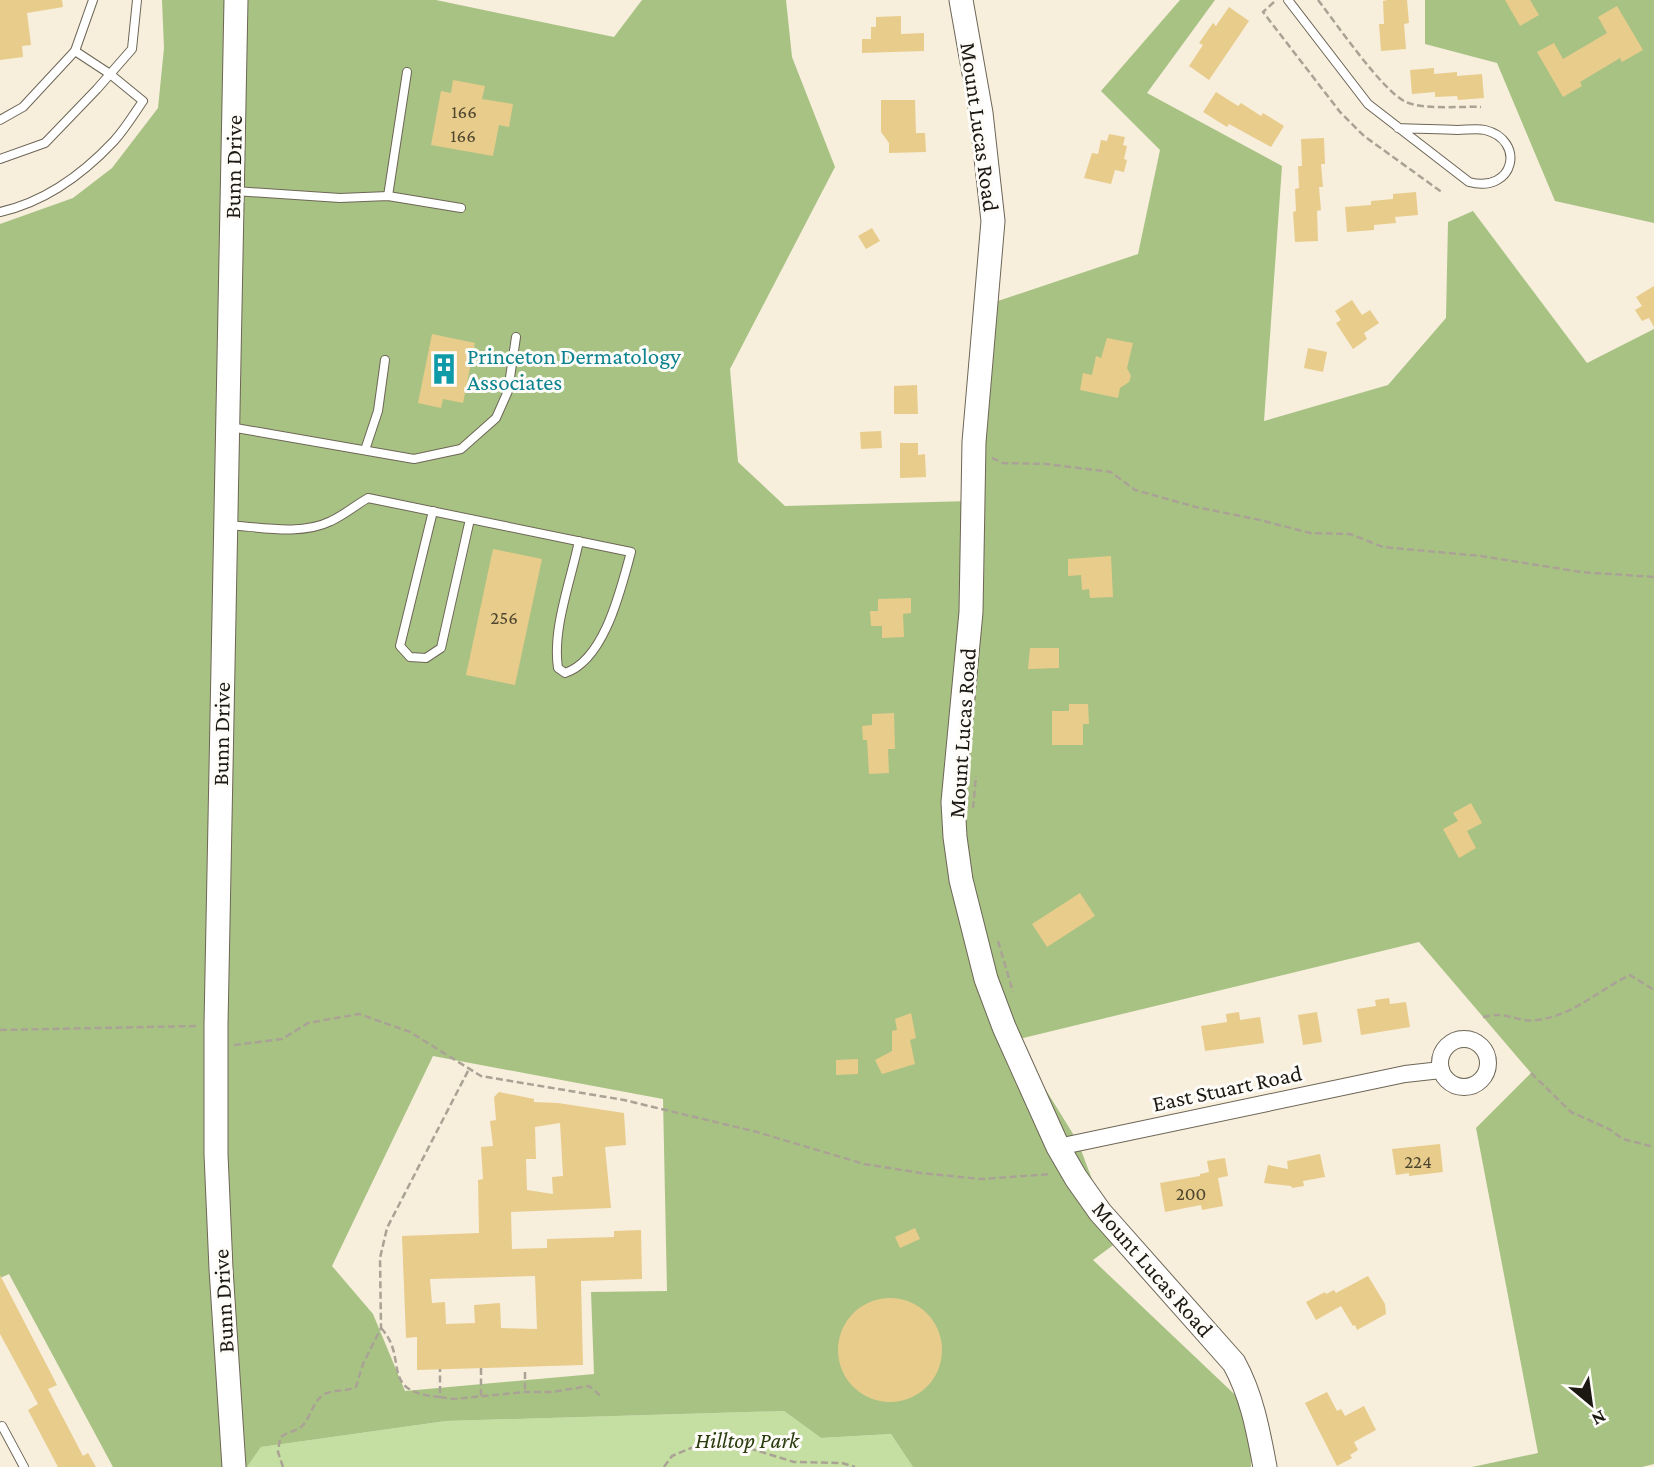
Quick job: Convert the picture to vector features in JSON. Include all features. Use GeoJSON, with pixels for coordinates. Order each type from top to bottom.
{"type":"FeatureCollection","features":[{"type":"Feature","properties":{"kind":"street","name":"Bunn Drive"},"geometry":{"type":"LineString","coordinates":[[234,1467],[220,1269],[216,1154],[216,1025],[236,0]]}},
{"type":"Feature","properties":{"kind":"street","name":"Mount Lucas Road"},"geometry":{"type":"LineString","coordinates":[[961,0],[981,113],[993,221],[974,442],[971,612],[954,788],[954,837],[969,918],[986,979],[1004,1027],[1058,1147],[1100,1212],[1234,1363],[1254,1408],[1265,1467]]}},
{"type":"Feature","properties":{"kind":"street","name":"East Stuart Road"},"geometry":{"type":"LineString","coordinates":[[1058,1147],[1405,1074],[1441,1070]]}},
{"type":"Feature","properties":{"kind":"lane"},"geometry":{"type":"LineString","coordinates":[[0,120],[23,107],[75,51],[93,0]]}},
{"type":"Feature","properties":{"kind":"lane"},"geometry":{"type":"LineString","coordinates":[[0,159],[45,143],[132,49],[137,0]]}},
{"type":"Feature","properties":{"kind":"lane"},"geometry":{"type":"LineString","coordinates":[[1288,0],[1368,104],[1398,128],[1469,182],[1481,185],[1495,181],[1507,174],[1511,164],[1509,150],[1500,138],[1486,130],[1398,128]]}},
{"type":"Feature","properties":{"kind":"lane"},"geometry":{"type":"LineString","coordinates":[[0,212],[15,209],[54,192],[115,140],[143,101],[110,74],[75,51]]}},
{"type":"Feature","properties":{"kind":"lane"},"geometry":{"type":"LineString","coordinates":[[388,196],[407,72]]}},
{"type":"Feature","properties":{"kind":"lane"},"geometry":{"type":"LineString","coordinates":[[232,191],[340,198],[388,196],[461,208]]}},
{"type":"Feature","properties":{"kind":"lane"},"geometry":{"type":"LineString","coordinates":[[227,426],[414,459],[461,449],[496,418],[508,391],[516,337]]}},
{"type":"Feature","properties":{"kind":"lane"},"geometry":{"type":"LineString","coordinates":[[366,450],[378,411],[385,360]]}},
{"type":"Feature","properties":{"kind":"lane"},"geometry":{"type":"LineString","coordinates":[[225,525],[285,529],[313,527],[331,521],[368,498],[433,511],[470,519],[579,541],[631,552],[610,624],[578,669],[565,673],[558,668],[556,656],[559,626],[579,541]]}},
{"type":"Feature","properties":{"kind":"lane"},"geometry":{"type":"LineString","coordinates":[[433,511],[400,646],[410,657],[426,658],[441,648],[470,519]]}},
{"type":"Feature","properties":{"kind":"lane"},"geometry":{"type":"LineString","coordinates":[[2,1426],[24,1467]]}},
{"type":"Feature","properties":{"kind":"path"},"geometry":{"type":"LineString","coordinates":[[1318,0],[1384,86],[1404,102],[1415,105],[1481,107]]}},
{"type":"Feature","properties":{"kind":"path"},"geometry":{"type":"LineString","coordinates":[[1274,2],[1263,12],[1340,111],[1364,136],[1443,193]]}},
{"type":"Feature","properties":{"kind":"path"},"geometry":{"type":"LineString","coordinates":[[989,457],[1003,463],[1046,464],[1111,472],[1135,490],[1310,533],[1350,534],[1383,547],[1481,556],[1581,572],[1654,577]]}},
{"type":"Feature","properties":{"kind":"path"},"geometry":{"type":"LineString","coordinates":[[972,817],[976,772]]}},
{"type":"Feature","properties":{"kind":"path"},"geometry":{"type":"LineString","coordinates":[[996,934],[1015,1000]]}},
{"type":"Feature","properties":{"kind":"path"},"geometry":{"type":"LineString","coordinates":[[1483,1017],[1501,1015],[1517,1020],[1537,1021],[1586,1003],[1609,985],[1630,975],[1654,990]]}},
{"type":"Feature","properties":{"kind":"path"},"geometry":{"type":"LineString","coordinates":[[230,1045],[282,1039],[308,1023],[359,1014],[410,1032],[481,1076],[624,1100],[717,1122],[864,1164],[981,1179],[1051,1174],[1058,1170]]}},
{"type":"Feature","properties":{"kind":"path"},"geometry":{"type":"LineString","coordinates":[[0,1030],[216,1025]]}},
{"type":"Feature","properties":{"kind":"path"},"geometry":{"type":"LineString","coordinates":[[283,1467],[278,1452],[280,1438],[285,1432],[303,1426],[319,1397],[356,1387],[363,1364],[381,1328],[380,1258],[387,1228],[469,1069]]}},
{"type":"Feature","properties":{"kind":"path"},"geometry":{"type":"LineString","coordinates":[[1531,1073],[1572,1112],[1609,1129],[1623,1139],[1654,1147]]}},
{"type":"Feature","properties":{"kind":"path"},"geometry":{"type":"LineString","coordinates":[[381,1328],[389,1339],[401,1384],[418,1394],[454,1399],[552,1392],[589,1386],[602,1396]]}},
{"type":"Feature","properties":{"kind":"path"},"geometry":{"type":"LineString","coordinates":[[481,1368],[481,1396]]}},
{"type":"Feature","properties":{"kind":"path"},"geometry":{"type":"LineString","coordinates":[[440,1369],[440,1397]]}},
{"type":"Feature","properties":{"kind":"path"},"geometry":{"type":"LineString","coordinates":[[525,1372],[525,1392]]}},
{"type":"Feature","properties":{"kind":"path"},"geometry":{"type":"LineString","coordinates":[[664,1467],[672,1455],[726,1441],[794,1462],[842,1463],[855,1467]]}},
{"type":"Feature","properties":{"kind":"green space"},"geometry":{"type":"Polygon","coordinates":[[[162,0],[436,0],[614,37],[642,0],[786,0],[792,57],[835,167],[730,369],[738,462],[785,506],[970,501],[986,305],[1138,254],[1160,150],[1101,91],[1180,0],[1215,0],[1147,93],[1282,166],[1264,421],[1388,385],[1446,318],[1448,222],[1473,211],[1587,363],[1654,329],[1654,1464],[1642,1467],[1472,1467],[1538,1453],[1476,1128],[1531,1073],[1419,942],[1015,1040],[1078,1142],[1116,1243],[1093,1260],[1250,1409],[1251,1467],[913,1467],[891,1434],[821,1438],[784,1411],[446,1421],[261,1447],[247,1467],[113,1467],[9,1274],[0,1278],[0,224],[73,198],[112,168],[158,108],[164,48],[162,0]],[[433,1056],[332,1266],[373,1314],[405,1391],[594,1374],[591,1292],[667,1291],[663,1099],[433,1056]]]}},
{"type":"Feature","properties":{"kind":"green space"},"geometry":{"type":"Polygon","coordinates":[[[1425,0],[1654,0],[1654,223],[1555,201],[1497,63],[1425,44],[1425,0]]]}},
{"type":"Feature","properties":{"kind":"green space","name":"Hilltop Park"},"geometry":{"type":"Polygon","coordinates":[[[784,1411],[821,1438],[891,1434],[913,1467],[247,1467],[261,1447],[446,1421],[784,1411]]]}},
{"type":"Feature","properties":{"kind":"building"},"geometry":{"type":"Polygon","coordinates":[[[0,0],[62,0],[63,7],[27,13],[31,45],[22,46],[23,57],[0,60],[0,0]]]}},
{"type":"Feature","properties":{"kind":"building"},"geometry":{"type":"Polygon","coordinates":[[[1407,0],[1409,23],[1404,24],[1406,49],[1381,51],[1379,24],[1384,24],[1383,1],[1407,0]]]}},
{"type":"Feature","properties":{"kind":"building"},"geometry":{"type":"Polygon","coordinates":[[[1505,0],[1530,0],[1539,15],[1520,26],[1505,0]]]}},
{"type":"Feature","properties":{"kind":"building"},"geometry":{"type":"Polygon","coordinates":[[[1617,6],[1643,50],[1622,62],[1620,58],[1580,82],[1582,86],[1563,97],[1537,52],[1554,43],[1563,59],[1607,33],[1598,17],[1617,6]]]}},
{"type":"Feature","properties":{"kind":"building"},"geometry":{"type":"Polygon","coordinates":[[[1229,7],[1249,21],[1209,80],[1189,66],[1203,45],[1199,43],[1213,23],[1216,26],[1229,7]]]}},
{"type":"Feature","properties":{"kind":"building"},"geometry":{"type":"Polygon","coordinates":[[[901,16],[901,34],[924,33],[924,51],[862,53],[862,39],[871,39],[871,27],[876,27],[876,17],[901,16]]]}},
{"type":"Feature","properties":{"kind":"building"},"geometry":{"type":"Polygon","coordinates":[[[1434,68],[1434,74],[1482,74],[1484,98],[1458,100],[1457,96],[1435,97],[1435,92],[1412,94],[1410,70],[1434,68]]]}},
{"type":"Feature","properties":{"kind":"building"},"geometry":{"type":"Polygon","coordinates":[[[453,80],[485,86],[482,99],[513,104],[509,127],[499,125],[493,156],[431,145],[441,91],[451,93],[453,80]]]}},
{"type":"Feature","properties":{"kind":"building"},"geometry":{"type":"Polygon","coordinates":[[[1216,92],[1238,106],[1241,103],[1284,126],[1271,147],[1229,124],[1227,127],[1203,112],[1216,92]]]}},
{"type":"Feature","properties":{"kind":"building"},"geometry":{"type":"Polygon","coordinates":[[[881,100],[915,100],[916,133],[925,133],[926,152],[889,153],[889,143],[881,132],[881,100]]]}},
{"type":"Feature","properties":{"kind":"building"},"geometry":{"type":"Polygon","coordinates":[[[1109,134],[1125,137],[1123,145],[1127,146],[1124,159],[1127,160],[1124,172],[1115,170],[1111,184],[1084,178],[1092,153],[1098,154],[1101,140],[1107,141],[1109,134]]]}},
{"type":"Feature","properties":{"kind":"building"},"geometry":{"type":"Polygon","coordinates":[[[1324,138],[1325,164],[1321,164],[1323,187],[1319,187],[1321,210],[1317,211],[1318,241],[1295,242],[1293,212],[1296,211],[1295,189],[1299,188],[1298,166],[1302,166],[1301,139],[1324,138]]]}},
{"type":"Feature","properties":{"kind":"building"},"geometry":{"type":"Polygon","coordinates":[[[1416,192],[1418,215],[1395,217],[1396,223],[1374,225],[1374,230],[1347,232],[1345,207],[1371,205],[1371,201],[1393,199],[1393,194],[1416,192]]]}},
{"type":"Feature","properties":{"kind":"building"},"geometry":{"type":"Polygon","coordinates":[[[872,228],[880,241],[866,249],[858,236],[872,228]]]}},
{"type":"Feature","properties":{"kind":"building"},"geometry":{"type":"Polygon","coordinates":[[[1654,286],[1654,327],[1649,318],[1642,321],[1635,310],[1642,306],[1636,297],[1654,286]]]}},
{"type":"Feature","properties":{"kind":"building"},"geometry":{"type":"Polygon","coordinates":[[[1352,300],[1362,315],[1370,310],[1379,323],[1364,333],[1367,339],[1353,349],[1336,323],[1341,320],[1335,311],[1352,300]]]}},
{"type":"Feature","properties":{"kind":"building","name":"Princeton Dermatology Associates"},"geometry":{"type":"Polygon","coordinates":[[[432,334],[475,343],[463,403],[443,399],[441,408],[418,403],[432,334]]]}},
{"type":"Feature","properties":{"kind":"building"},"geometry":{"type":"Polygon","coordinates":[[[1107,338],[1133,343],[1127,368],[1131,376],[1129,382],[1120,388],[1118,398],[1080,390],[1083,373],[1092,375],[1096,356],[1101,358],[1107,338]]]}},
{"type":"Feature","properties":{"kind":"building"},"geometry":{"type":"Polygon","coordinates":[[[1308,348],[1327,352],[1323,372],[1304,368],[1308,348]]]}},
{"type":"Feature","properties":{"kind":"building"},"geometry":{"type":"Polygon","coordinates":[[[917,385],[918,414],[894,414],[894,386],[917,385]]]}},
{"type":"Feature","properties":{"kind":"building"},"geometry":{"type":"Polygon","coordinates":[[[881,431],[882,448],[861,449],[860,432],[881,431]]]}},
{"type":"Feature","properties":{"kind":"building"},"geometry":{"type":"Polygon","coordinates":[[[900,443],[918,443],[918,455],[925,454],[926,477],[900,478],[900,443]]]}},
{"type":"Feature","properties":{"kind":"building"},"geometry":{"type":"Polygon","coordinates":[[[493,549],[542,559],[515,685],[466,675],[493,549]]]}},
{"type":"Feature","properties":{"kind":"building"},"geometry":{"type":"Polygon","coordinates":[[[1111,556],[1113,597],[1090,598],[1089,589],[1082,590],[1081,575],[1068,576],[1068,559],[1111,556]]]}},
{"type":"Feature","properties":{"kind":"building"},"geometry":{"type":"Polygon","coordinates":[[[911,598],[911,613],[903,614],[904,637],[882,638],[882,626],[871,626],[870,611],[878,611],[878,599],[911,598]]]}},
{"type":"Feature","properties":{"kind":"building"},"geometry":{"type":"Polygon","coordinates":[[[1030,648],[1059,648],[1059,668],[1028,669],[1030,648]]]}},
{"type":"Feature","properties":{"kind":"building"},"geometry":{"type":"Polygon","coordinates":[[[1069,704],[1088,704],[1089,724],[1083,724],[1083,745],[1052,745],[1052,711],[1069,711],[1069,704]]]}},
{"type":"Feature","properties":{"kind":"building"},"geometry":{"type":"Polygon","coordinates":[[[894,713],[895,749],[888,749],[889,773],[869,774],[867,740],[863,740],[862,726],[872,725],[872,714],[894,713]]]}},
{"type":"Feature","properties":{"kind":"building"},"geometry":{"type":"Polygon","coordinates":[[[1471,803],[1482,823],[1467,831],[1476,848],[1459,858],[1443,829],[1458,821],[1453,813],[1471,803]]]}},
{"type":"Feature","properties":{"kind":"building"},"geometry":{"type":"Polygon","coordinates":[[[1080,893],[1095,916],[1047,947],[1032,924],[1080,893]]]}},
{"type":"Feature","properties":{"kind":"building"},"geometry":{"type":"Polygon","coordinates":[[[1389,998],[1390,1004],[1406,1002],[1410,1027],[1361,1035],[1357,1009],[1376,1006],[1375,1000],[1389,998]]]}},
{"type":"Feature","properties":{"kind":"building"},"geometry":{"type":"Polygon","coordinates":[[[1239,1012],[1240,1020],[1260,1017],[1264,1043],[1205,1051],[1201,1026],[1227,1022],[1226,1014],[1239,1012]]]}},
{"type":"Feature","properties":{"kind":"building"},"geometry":{"type":"Polygon","coordinates":[[[1317,1012],[1322,1042],[1303,1045],[1298,1015],[1317,1012]]]}},
{"type":"Feature","properties":{"kind":"building"},"geometry":{"type":"Polygon","coordinates":[[[911,1013],[916,1038],[910,1040],[915,1064],[882,1074],[875,1060],[892,1051],[892,1031],[897,1030],[895,1019],[911,1013]]]}},
{"type":"Feature","properties":{"kind":"building"},"geometry":{"type":"Polygon","coordinates":[[[858,1059],[858,1074],[836,1075],[836,1060],[858,1059]]]}},
{"type":"Feature","properties":{"kind":"building"},"geometry":{"type":"Polygon","coordinates":[[[499,1092],[534,1099],[534,1102],[624,1113],[626,1145],[605,1147],[611,1208],[511,1212],[512,1249],[547,1248],[547,1239],[614,1237],[614,1231],[641,1230],[642,1279],[581,1281],[583,1365],[417,1370],[417,1337],[406,1338],[402,1236],[479,1233],[478,1180],[483,1179],[481,1147],[493,1146],[490,1121],[496,1120],[494,1097],[499,1092]],[[560,1123],[535,1127],[536,1159],[526,1159],[527,1190],[553,1194],[552,1177],[563,1176],[560,1123]],[[535,1276],[430,1279],[432,1303],[445,1302],[446,1324],[475,1323],[474,1305],[500,1303],[501,1328],[537,1329],[535,1276]]]}},
{"type":"Feature","properties":{"kind":"building"},"geometry":{"type":"Polygon","coordinates":[[[1440,1144],[1443,1172],[1396,1175],[1392,1149],[1440,1144]]]}},
{"type":"Feature","properties":{"kind":"building"},"geometry":{"type":"Polygon","coordinates":[[[1320,1154],[1325,1177],[1303,1181],[1304,1186],[1292,1188],[1264,1183],[1268,1165],[1288,1169],[1287,1161],[1320,1154]]]}},
{"type":"Feature","properties":{"kind":"building"},"geometry":{"type":"Polygon","coordinates":[[[1225,1158],[1228,1176],[1218,1178],[1223,1206],[1202,1210],[1201,1205],[1165,1212],[1160,1183],[1200,1176],[1209,1172],[1207,1161],[1225,1158]]]}},
{"type":"Feature","properties":{"kind":"building"},"geometry":{"type":"Polygon","coordinates":[[[915,1228],[920,1239],[900,1248],[895,1237],[915,1228]]]}},
{"type":"Feature","properties":{"kind":"building"},"geometry":{"type":"Polygon","coordinates":[[[0,1275],[57,1385],[48,1389],[83,1456],[88,1453],[96,1467],[58,1467],[28,1410],[38,1404],[0,1334],[0,1275]]]}},
{"type":"Feature","properties":{"kind":"building"},"geometry":{"type":"Polygon","coordinates":[[[1368,1276],[1385,1304],[1386,1314],[1357,1330],[1341,1306],[1316,1320],[1306,1302],[1325,1292],[1326,1294],[1334,1290],[1336,1293],[1368,1276]]]}},
{"type":"Feature","properties":{"kind":"building"},"geometry":{"type":"Polygon","coordinates":[[[890,1298],[910,1302],[927,1313],[938,1330],[942,1350],[938,1370],[927,1387],[910,1398],[890,1402],[870,1398],[853,1387],[842,1370],[838,1350],[842,1330],[853,1313],[870,1302],[890,1298]]]}},
{"type":"Feature","properties":{"kind":"building"},"geometry":{"type":"Polygon","coordinates":[[[1327,1392],[1337,1411],[1341,1409],[1345,1416],[1364,1406],[1376,1430],[1354,1442],[1358,1450],[1350,1455],[1352,1458],[1337,1466],[1305,1403],[1327,1392]]]}},
{"type":"Feature","properties":{"kind":"place","name":"Princeton Dermatology Associates"},"geometry":{"type":"Point","coordinates":[444,369]}}]}
